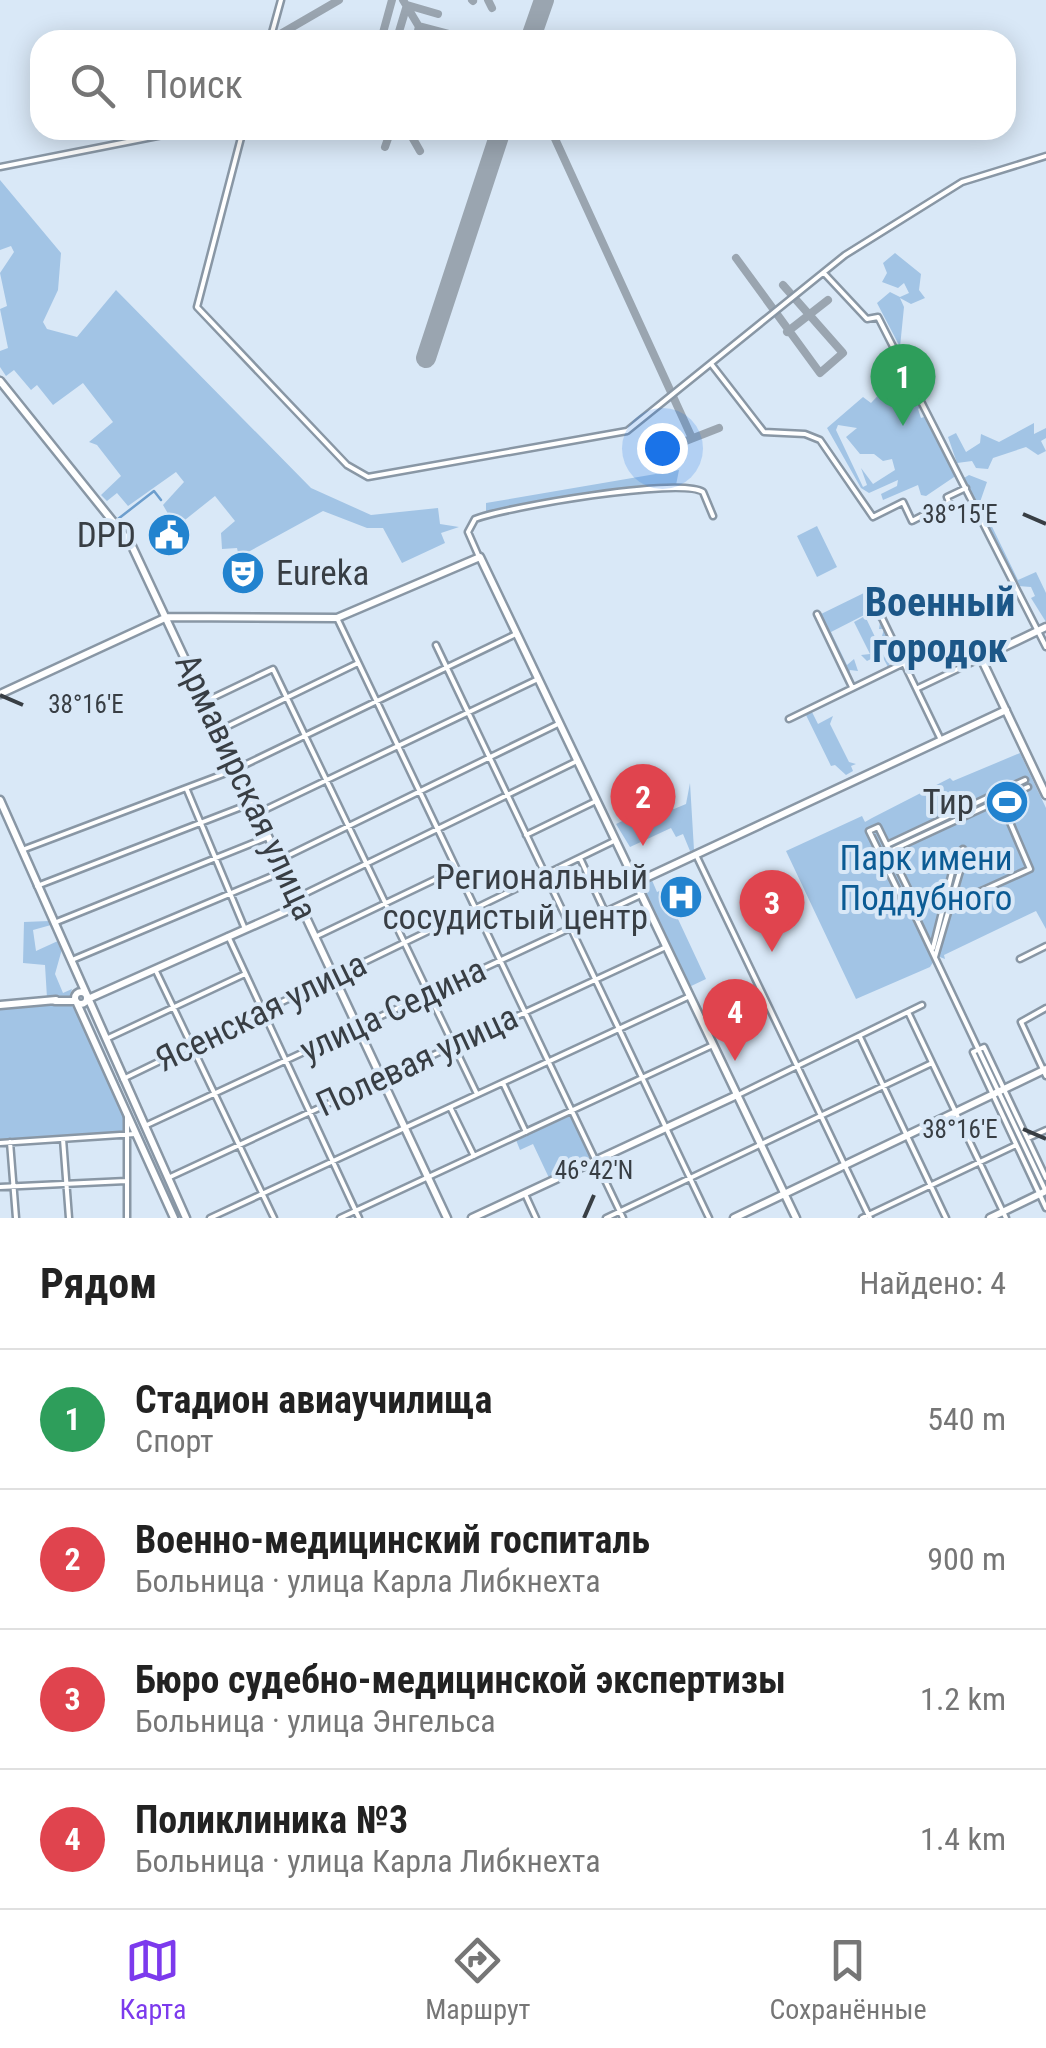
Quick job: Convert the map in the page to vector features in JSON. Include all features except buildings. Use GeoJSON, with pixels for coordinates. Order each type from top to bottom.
{"type":"FeatureCollection","features":[{"type":"Feature","properties":{"kind":"street"},"geometry":{"type":"LineString","coordinates":[[273,30],[281,0]]}},
{"type":"Feature","properties":{"kind":"street"},"geometry":{"type":"LineString","coordinates":[[0,167],[137,140]]}},
{"type":"Feature","properties":{"kind":"street"},"geometry":{"type":"LineString","coordinates":[[240,140],[197,307],[248,365],[360,475],[376,477],[621,434],[824,273],[953,187],[993,170],[1046,156]]}},
{"type":"Feature","properties":{"kind":"street"},"geometry":{"type":"LineString","coordinates":[[824,273],[867,319],[878,318],[1042,629],[1046,647]]}},
{"type":"Feature","properties":{"kind":"street"},"geometry":{"type":"LineString","coordinates":[[712,365],[764,432],[806,434],[823,442],[873,517],[902,502],[912,520],[949,502],[946,498],[966,488]]}},
{"type":"Feature","properties":{"kind":"street","name":"Армавирская улица"},"geometry":{"type":"LineString","coordinates":[[0,381],[127,537],[447,1218]]}},
{"type":"Feature","properties":{"kind":"street"},"geometry":{"type":"LineString","coordinates":[[713,516],[702,492],[688,486],[598,495],[478,518],[468,532],[796,1218]]}},
{"type":"Feature","properties":{"kind":"street"},"geometry":{"type":"LineString","coordinates":[[0,694],[167,617],[337,618],[480,557]]}},
{"type":"Feature","properties":{"kind":"street"},"geometry":{"type":"LineString","coordinates":[[870,593],[941,740]]}},
{"type":"Feature","properties":{"kind":"street"},"geometry":{"type":"LineString","coordinates":[[817,614],[852,688]]}},
{"type":"Feature","properties":{"kind":"street"},"geometry":{"type":"LineString","coordinates":[[337,618],[623,1218]]}},
{"type":"Feature","properties":{"kind":"street"},"geometry":{"type":"LineString","coordinates":[[916,689],[1042,629]]}},
{"type":"Feature","properties":{"kind":"street"},"geometry":{"type":"LineString","coordinates":[[21,851],[238,769],[516,634]]}},
{"type":"Feature","properties":{"kind":"street"},"geometry":{"type":"LineString","coordinates":[[436,645],[709,1218]]}},
{"type":"Feature","properties":{"kind":"street"},"geometry":{"type":"LineString","coordinates":[[982,658],[1046,795]]}},
{"type":"Feature","properties":{"kind":"street"},"geometry":{"type":"LineString","coordinates":[[220,730],[358,663]]}},
{"type":"Feature","properties":{"kind":"street"},"geometry":{"type":"LineString","coordinates":[[789,719],[904,663]]}},
{"type":"Feature","properties":{"kind":"street"},"geometry":{"type":"LineString","coordinates":[[206,701],[274,669],[478,1094]]}},
{"type":"Feature","properties":{"kind":"street"},"geometry":{"type":"LineString","coordinates":[[258,813],[538,679]]}},
{"type":"Feature","properties":{"kind":"street"},"geometry":{"type":"LineString","coordinates":[[635,883],[1006,710]]}},
{"type":"Feature","properties":{"kind":"street"},"geometry":{"type":"LineString","coordinates":[[279,860],[560,724]]}},
{"type":"Feature","properties":{"kind":"street"},"geometry":{"type":"LineString","coordinates":[[0,1005],[76,998],[84,1004],[87,997],[245,929],[367,864],[577,762]]}},
{"type":"Feature","properties":{"kind":"street"},"geometry":{"type":"LineString","coordinates":[[888,848],[1025,780]]}},
{"type":"Feature","properties":{"kind":"street"},"geometry":{"type":"LineString","coordinates":[[888,848],[1028,787]]}},
{"type":"Feature","properties":{"kind":"street"},"geometry":{"type":"LineString","coordinates":[[186,789],[245,929]]}},
{"type":"Feature","properties":{"kind":"street"},"geometry":{"type":"LineString","coordinates":[[950,905],[1030,869],[1000,799]]}},
{"type":"Feature","properties":{"kind":"street"},"geometry":{"type":"LineString","coordinates":[[0,800],[186,1218]]}},
{"type":"Feature","properties":{"kind":"street"},"geometry":{"type":"LineString","coordinates":[[526,835],[596,801]]}},
{"type":"Feature","properties":{"kind":"street"},"geometry":{"type":"LineString","coordinates":[[37,886],[253,802]]}},
{"type":"Feature","properties":{"kind":"street"},"geometry":{"type":"LineString","coordinates":[[909,908],[916,905],[878,827],[869,831],[909,908],[934,955],[1044,1192],[1046,1208]]}},
{"type":"Feature","properties":{"kind":"street"},"geometry":{"type":"LineString","coordinates":[[54,922],[269,837]]}},
{"type":"Feature","properties":{"kind":"street","name":"Ясенская улица"},"geometry":{"type":"LineString","coordinates":[[124,1079],[615,840]]}},
{"type":"Feature","properties":{"kind":"street"},"geometry":{"type":"LineString","coordinates":[[959,849],[965,850],[934,955],[934,930],[956,856],[959,849]]}},
{"type":"Feature","properties":{"kind":"street"},"geometry":{"type":"LineString","coordinates":[[696,854],[870,1216]]}},
{"type":"Feature","properties":{"kind":"street"},"geometry":{"type":"LineString","coordinates":[[580,858],[605,912]]}},
{"type":"Feature","properties":{"kind":"street"},"geometry":{"type":"LineString","coordinates":[[315,937],[457,869]]}},
{"type":"Feature","properties":{"kind":"street"},"geometry":{"type":"LineString","coordinates":[[71,960],[284,871]]}},
{"type":"Feature","properties":{"kind":"street","name":"улица Седина"},"geometry":{"type":"LineString","coordinates":[[144,1126],[641,895]]}},
{"type":"Feature","properties":{"kind":"street"},"geometry":{"type":"LineString","coordinates":[[228,936],[358,1218]]}},
{"type":"Feature","properties":{"kind":"street","name":"Полевая улица"},"geometry":{"type":"LineString","coordinates":[[168,1178],[666,946]]}},
{"type":"Feature","properties":{"kind":"street"},"geometry":{"type":"LineString","coordinates":[[1020,959],[1045,949]]}},
{"type":"Feature","properties":{"kind":"street"},"geometry":{"type":"LineString","coordinates":[[155,969],[274,1218]]}},
{"type":"Feature","properties":{"kind":"street"},"geometry":{"type":"LineString","coordinates":[[106,1040],[245,974]]}},
{"type":"Feature","properties":{"kind":"street"},"geometry":{"type":"LineString","coordinates":[[78,975],[76,998],[174,1218]]}},
{"type":"Feature","properties":{"kind":"street"},"geometry":{"type":"LineString","coordinates":[[210,1218],[690,996]]}},
{"type":"Feature","properties":{"kind":"street"},"geometry":{"type":"LineString","coordinates":[[472,1218],[922,1006]]}},
{"type":"Feature","properties":{"kind":"street"},"geometry":{"type":"LineString","coordinates":[[734,1218],[1045,1072],[1021,1022],[1046,1008]]}},
{"type":"Feature","properties":{"kind":"street"},"geometry":{"type":"LineString","coordinates":[[908,1012],[1005,1215]]}},
{"type":"Feature","properties":{"kind":"street"},"geometry":{"type":"LineString","coordinates":[[860,1036],[946,1218]]}},
{"type":"Feature","properties":{"kind":"street"},"geometry":{"type":"LineString","coordinates":[[340,1218],[713,1045]]}},
{"type":"Feature","properties":{"kind":"street"},"geometry":{"type":"LineString","coordinates":[[978,1050],[1016,1145],[1044,1192]]}},
{"type":"Feature","properties":{"kind":"street"},"geometry":{"type":"LineString","coordinates":[[606,1218],[932,1063]]}},
{"type":"Feature","properties":{"kind":"street"},"geometry":{"type":"LineString","coordinates":[[502,1083],[526,1132]]}},
{"type":"Feature","properties":{"kind":"street"},"geometry":{"type":"LineString","coordinates":[[998,1092],[1046,1178]]}},
{"type":"Feature","properties":{"kind":"street"},"geometry":{"type":"LineString","coordinates":[[126,1112],[136,1106]]}},
{"type":"Feature","properties":{"kind":"street"},"geometry":{"type":"LineString","coordinates":[[450,1107],[474,1156]]}},
{"type":"Feature","properties":{"kind":"street"},"geometry":{"type":"LineString","coordinates":[[126,1112],[127,1218]]}},
{"type":"Feature","properties":{"kind":"street"},"geometry":{"type":"LineString","coordinates":[[1027,1138],[1046,1130]]}},
{"type":"Feature","properties":{"kind":"street"},"geometry":{"type":"LineString","coordinates":[[0,1143],[136,1134]]}},
{"type":"Feature","properties":{"kind":"street"},"geometry":{"type":"LineString","coordinates":[[63,1139],[68,1218]]}},
{"type":"Feature","properties":{"kind":"street"},"geometry":{"type":"LineString","coordinates":[[10,1142],[16,1218]]}},
{"type":"Feature","properties":{"kind":"street"},"geometry":{"type":"LineString","coordinates":[[862,1218],[1016,1145]]}},
{"type":"Feature","properties":{"kind":"street"},"geometry":{"type":"LineString","coordinates":[[0,1187],[126,1181]]}},
{"type":"Feature","properties":{"kind":"street"},"geometry":{"type":"LineString","coordinates":[[990,1218],[1005,1215],[1044,1192]]}},
{"type":"Feature","properties":{"kind":"street"},"geometry":{"type":"LineString","coordinates":[[525,1194],[536,1218]]}},
{"type":"Feature","properties":{"kind":"green space"},"geometry":{"type":"Polygon","coordinates":[[[0,180],[61,253],[58,290],[43,322],[47,329],[77,337],[116,290],[311,488],[371,515],[438,508],[440,524],[459,527],[441,533],[445,543],[402,563],[383,528],[367,528],[323,511],[239,557],[237,548],[222,549],[221,533],[235,521],[215,496],[151,547],[174,524],[163,505],[184,482],[176,472],[128,506],[117,493],[107,501],[101,495],[121,476],[97,445],[89,442],[113,422],[83,383],[53,405],[37,385],[31,390],[14,370],[6,376],[0,367],[0,351],[8,348],[0,309],[7,306],[0,273],[14,252],[11,246],[0,250],[0,180]]]}},
{"type":"Feature","properties":{"kind":"green space"},"geometry":{"type":"Polygon","coordinates":[[[895,253],[921,274],[919,290],[925,298],[911,304],[900,298],[904,307],[900,347],[877,303],[890,292],[900,297],[909,293],[904,283],[898,288],[882,282],[887,273],[883,263],[895,253]]]}},
{"type":"Feature","properties":{"kind":"green space"},"geometry":{"type":"Polygon","coordinates":[[[906,375],[922,406],[918,409],[921,418],[927,416],[957,475],[926,496],[921,495],[918,485],[883,500],[881,494],[897,486],[898,480],[869,493],[861,488],[827,428],[863,397],[871,403],[886,387],[906,391],[900,384],[906,375]],[[838,425],[836,430],[863,487],[867,485],[861,468],[873,484],[895,470],[892,459],[883,461],[874,454],[860,454],[846,437],[857,428],[838,425]]]}},
{"type":"Feature","properties":{"kind":"green space"},"geometry":{"type":"Polygon","coordinates":[[[1034,423],[1034,434],[1046,428],[1046,438],[1041,441],[1046,451],[1038,455],[1026,447],[993,458],[988,469],[976,468],[972,461],[957,463],[948,437],[956,433],[966,452],[980,443],[981,434],[999,442],[1034,423]]]}},
{"type":"Feature","properties":{"kind":"green space"},"geometry":{"type":"Polygon","coordinates":[[[679,470],[676,485],[486,512],[486,503],[679,470]]]}},
{"type":"Feature","properties":{"kind":"green space"},"geometry":{"type":"Polygon","coordinates":[[[969,475],[987,482],[980,502],[1018,580],[1036,572],[1046,593],[1046,622],[1031,598],[1035,596],[1031,587],[1018,586],[964,478],[969,475]]]}},
{"type":"Feature","properties":{"kind":"green space"},"geometry":{"type":"Polygon","coordinates":[[[817,526],[837,567],[817,577],[797,536],[817,526]]]}},
{"type":"Feature","properties":{"kind":"green space"},"geometry":{"type":"Polygon","coordinates":[[[868,591],[897,652],[888,667],[881,654],[867,661],[861,655],[870,654],[854,622],[865,616],[885,658],[894,651],[889,651],[891,644],[886,644],[887,637],[882,636],[884,629],[879,629],[880,622],[873,617],[876,614],[871,613],[874,610],[831,632],[847,665],[854,659],[858,671],[850,670],[849,675],[819,615],[868,591]]]}},
{"type":"Feature","properties":{"kind":"green space"},"geometry":{"type":"Polygon","coordinates":[[[811,710],[818,724],[833,716],[830,724],[849,762],[856,764],[851,766],[853,771],[846,775],[831,766],[805,713],[811,710]]]}},
{"type":"Feature","properties":{"kind":"green space","name":"Парк имени Поддубного"},"geometry":{"type":"Polygon","coordinates":[[[1020,753],[1046,808],[1046,929],[1036,911],[944,955],[945,959],[937,956],[930,967],[856,999],[786,851],[862,816],[865,822],[950,778],[953,781],[1020,753]]]}},
{"type":"Feature","properties":{"kind":"green space"},"geometry":{"type":"Polygon","coordinates":[[[690,783],[694,850],[690,851],[683,834],[676,837],[671,828],[630,847],[616,824],[658,804],[674,809],[686,804],[690,783]]]}},
{"type":"Feature","properties":{"kind":"green space"},"geometry":{"type":"Polygon","coordinates":[[[651,878],[657,892],[664,889],[706,979],[689,987],[641,885],[651,878]]]}},
{"type":"Feature","properties":{"kind":"green space"},"geometry":{"type":"Polygon","coordinates":[[[49,921],[51,925],[33,930],[36,951],[60,940],[62,949],[55,974],[63,993],[72,989],[70,996],[47,998],[45,965],[23,963],[24,922],[49,921]]]}},
{"type":"Feature","properties":{"kind":"green space"},"geometry":{"type":"Polygon","coordinates":[[[64,1002],[77,1009],[125,1115],[125,1131],[0,1142],[0,1007],[64,1002]]]}},
{"type":"Feature","properties":{"kind":"green space"},"geometry":{"type":"Polygon","coordinates":[[[572,1113],[594,1159],[550,1180],[533,1144],[520,1150],[516,1140],[572,1113]]]}},
{"type":"Feature","properties":{"kind":"waterway"},"geometry":{"type":"LineString","coordinates":[[129,532],[118,519],[154,491],[161,500]]}},
{"type":"Feature","properties":{"kind":"taxiway"},"geometry":{"type":"LineString","coordinates":[[287,30],[339,0]]}},
{"type":"Feature","properties":{"kind":"taxiway"},"geometry":{"type":"LineString","coordinates":[[384,30],[392,0]]}},
{"type":"Feature","properties":{"kind":"taxiway"},"geometry":{"type":"LineString","coordinates":[[403,0],[421,30]]}},
{"type":"Feature","properties":{"kind":"taxiway"},"geometry":{"type":"LineString","coordinates":[[488,0],[492,8]]}},
{"type":"Feature","properties":{"kind":"taxiway"},"geometry":{"type":"LineString","coordinates":[[400,30],[407,5],[438,14]]}},
{"type":"Feature","properties":{"kind":"taxiway"},"geometry":{"type":"LineString","coordinates":[[418,30],[419,26],[434,30]]}},
{"type":"Feature","properties":{"kind":"taxiway"},"geometry":{"type":"LineString","coordinates":[[385,147],[387,140]]}},
{"type":"Feature","properties":{"kind":"taxiway"},"geometry":{"type":"LineString","coordinates":[[414,140],[420,151]]}},
{"type":"Feature","properties":{"kind":"taxiway"},"geometry":{"type":"LineString","coordinates":[[556,140],[692,438]]}},
{"type":"Feature","properties":{"kind":"taxiway"},"geometry":{"type":"LineString","coordinates":[[736,258],[820,373],[843,353],[783,285]]}},
{"type":"Feature","properties":{"kind":"taxiway"},"geometry":{"type":"LineString","coordinates":[[787,332],[828,300]]}},
{"type":"Feature","properties":{"kind":"taxiway"},"geometry":{"type":"LineString","coordinates":[[678,444],[719,428]]}},
{"type":"Feature","properties":{"kind":"runway"},"geometry":{"type":"LineString","coordinates":[[534,30],[544,0]]}},
{"type":"Feature","properties":{"kind":"runway"},"geometry":{"type":"LineString","coordinates":[[426,358],[498,140]]}},
{"type":"Feature","properties":{"kind":"place","name":"Стадион авиаучилища"},"geometry":{"type":"Point","coordinates":[903,426]}},
{"type":"Feature","properties":{"kind":"place","name":"DPD"},"geometry":{"type":"Point","coordinates":[169,535]}},
{"type":"Feature","properties":{"kind":"place","name":"Eureka"},"geometry":{"type":"Point","coordinates":[243,573]}},
{"type":"Feature","properties":{"kind":"place","name":"Тир"},"geometry":{"type":"Point","coordinates":[1007,802]}},
{"type":"Feature","properties":{"kind":"place","name":"Военно-медицинский госпиталь"},"geometry":{"type":"Point","coordinates":[643,846]}},
{"type":"Feature","properties":{"kind":"place","name":"Региональный сосудистый центр"},"geometry":{"type":"Point","coordinates":[681,897]}},
{"type":"Feature","properties":{"kind":"place","name":"Бюро судебно-медицинской экспертизы"},"geometry":{"type":"Point","coordinates":[772,952]}},
{"type":"Feature","properties":{"kind":"place","name":"Поликлиника №3"},"geometry":{"type":"Point","coordinates":[735,1061]}},
{"type":"Feature","properties":{"kind":"district","name":"Военный городок"},"geometry":{"type":"Point","coordinates":[940,625]}}]}
